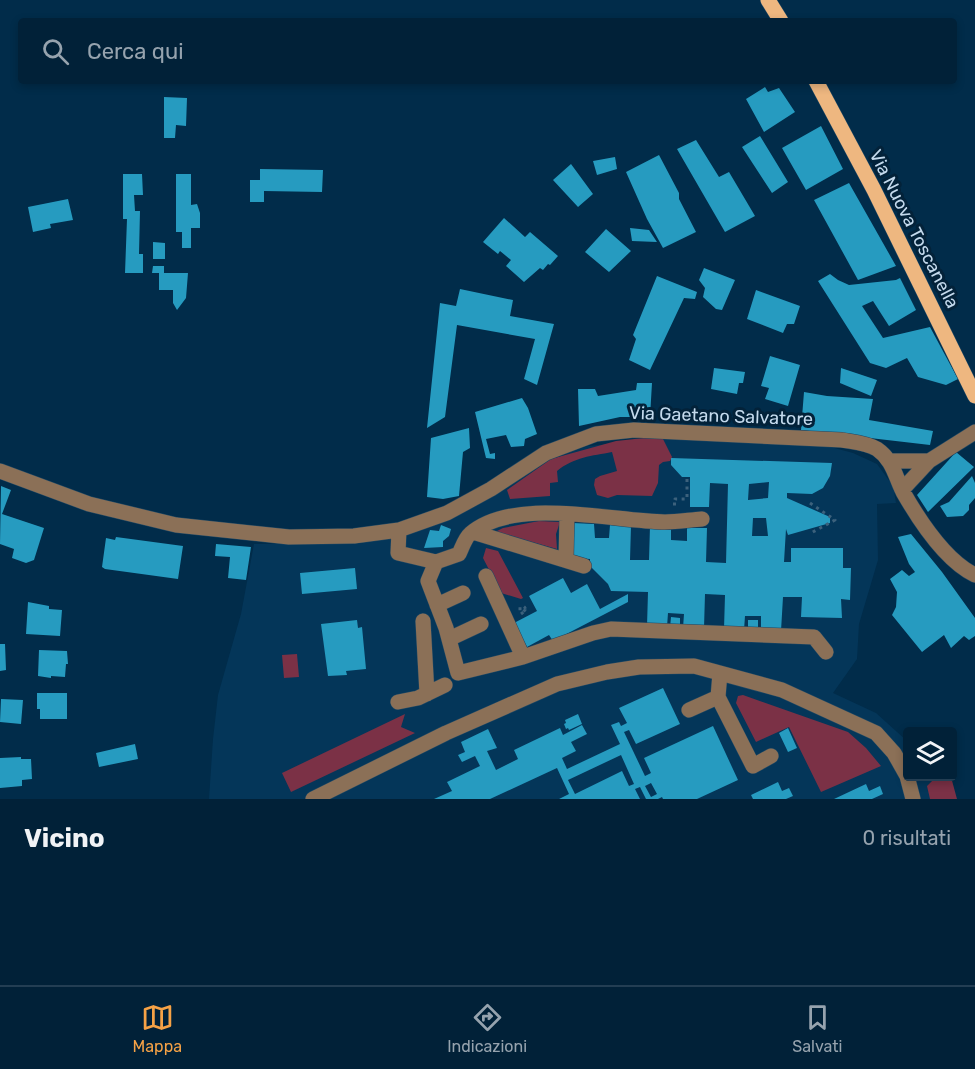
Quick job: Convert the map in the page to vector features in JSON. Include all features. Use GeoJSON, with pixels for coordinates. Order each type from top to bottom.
{"type":"FeatureCollection","features":[{"type":"Feature","properties":{"kind":"main road"},"geometry":{"type":"LineString","coordinates":[[768,0],[779,18]]}},
{"type":"Feature","properties":{"kind":"main road","name":"Via Nuova Toscanella"},"geometry":{"type":"LineString","coordinates":[[818,84],[874,190],[975,395]]}},
{"type":"Feature","properties":{"kind":"street","name":"Via Gaetano Salvatore"},"geometry":{"type":"LineString","coordinates":[[0,471],[89,504],[176,525],[289,537],[354,536],[399,530],[447,513],[491,489],[546,453],[596,434],[634,430],[842,440],[876,448],[890,461]]}},
{"type":"Feature","properties":{"kind":"street"},"geometry":{"type":"LineString","coordinates":[[902,490],[929,461],[975,432]]}},
{"type":"Feature","properties":{"kind":"street"},"geometry":{"type":"LineString","coordinates":[[929,461],[890,461],[902,490],[918,517],[961,568],[975,574]]}},
{"type":"Feature","properties":{"kind":"street"},"geometry":{"type":"LineString","coordinates":[[399,530],[398,553],[436,562],[459,554],[468,535],[473,532],[493,521],[523,513],[665,522],[702,519]]}},
{"type":"Feature","properties":{"kind":"street"},"geometry":{"type":"LineString","coordinates":[[566,560],[567,514]]}},
{"type":"Feature","properties":{"kind":"street"},"geometry":{"type":"LineString","coordinates":[[473,532],[584,566]]}},
{"type":"Feature","properties":{"kind":"street"},"geometry":{"type":"LineString","coordinates":[[436,562],[428,581],[449,639],[458,673],[523,657],[611,629],[813,637],[826,652]]}},
{"type":"Feature","properties":{"kind":"street"},"geometry":{"type":"LineString","coordinates":[[486,576],[523,657]]}},
{"type":"Feature","properties":{"kind":"street"},"geometry":{"type":"LineString","coordinates":[[437,605],[463,593]]}},
{"type":"Feature","properties":{"kind":"street"},"geometry":{"type":"LineString","coordinates":[[423,621],[427,694]]}},
{"type":"Feature","properties":{"kind":"street"},"geometry":{"type":"LineString","coordinates":[[449,639],[481,624]]}},
{"type":"Feature","properties":{"kind":"street"},"geometry":{"type":"LineString","coordinates":[[313,799],[446,733],[557,684],[639,667],[694,666],[782,690],[876,733],[894,753],[907,776],[913,799]]}},
{"type":"Feature","properties":{"kind":"street"},"geometry":{"type":"LineString","coordinates":[[720,673],[718,697],[753,766],[771,756]]}},
{"type":"Feature","properties":{"kind":"street"},"geometry":{"type":"LineString","coordinates":[[398,702],[427,694],[445,685]]}},
{"type":"Feature","properties":{"kind":"street"},"geometry":{"type":"LineString","coordinates":[[689,710],[718,697]]}},
{"type":"Feature","properties":{"kind":"path"},"geometry":{"type":"LineString","coordinates":[[676,504],[673,504],[675,499],[687,499],[687,479]]}},
{"type":"Feature","properties":{"kind":"path"},"geometry":{"type":"LineString","coordinates":[[810,503],[835,520],[811,533]]}},
{"type":"Feature","properties":{"kind":"path"},"geometry":{"type":"LineString","coordinates":[[525,612],[526,610],[525,608],[520,607],[520,611],[523,612],[525,610],[525,608],[525,607],[528,606]]}},
{"type":"Feature","properties":{"kind":"shaded area"},"geometry":{"type":"Polygon","coordinates":[[[644,438],[663,439],[672,457],[670,461],[659,465],[658,483],[652,496],[617,495],[608,498],[597,495],[595,479],[617,471],[612,452],[583,458],[563,466],[557,471],[558,482],[550,483],[550,496],[510,499],[507,490],[551,459],[616,441],[644,438]]]}},
{"type":"Feature","properties":{"kind":"shaded area"},"geometry":{"type":"Polygon","coordinates":[[[663,439],[827,446],[853,453],[877,464],[893,486],[896,503],[877,504],[878,560],[859,624],[857,659],[833,693],[876,713],[903,737],[903,781],[941,781],[939,799],[209,799],[218,695],[241,614],[254,544],[358,544],[429,526],[503,490],[547,460],[588,446],[663,439]]]}},
{"type":"Feature","properties":{"kind":"shaded area"},"geometry":{"type":"Polygon","coordinates":[[[539,521],[560,522],[556,534],[557,549],[495,532],[503,528],[539,521]]]}},
{"type":"Feature","properties":{"kind":"shaded area"},"geometry":{"type":"Polygon","coordinates":[[[486,548],[498,551],[523,598],[501,593],[483,558],[486,548]]]}},
{"type":"Feature","properties":{"kind":"shaded area"},"geometry":{"type":"Polygon","coordinates":[[[297,654],[299,677],[284,678],[282,655],[297,654]]]}},
{"type":"Feature","properties":{"kind":"shaded area"},"geometry":{"type":"Polygon","coordinates":[[[743,695],[848,732],[881,766],[821,792],[789,727],[756,742],[736,703],[738,696],[743,695]]]}},
{"type":"Feature","properties":{"kind":"shaded area"},"geometry":{"type":"Polygon","coordinates":[[[405,714],[401,727],[415,733],[291,792],[282,773],[405,714]]]}},
{"type":"Feature","properties":{"kind":"shaded area"},"geometry":{"type":"Polygon","coordinates":[[[932,781],[952,781],[957,799],[930,799],[927,786],[932,781]]]}},
{"type":"Feature","properties":{"kind":"building"},"geometry":{"type":"Polygon","coordinates":[[[765,87],[768,92],[779,88],[795,112],[764,132],[746,99],[765,87]]]}},
{"type":"Feature","properties":{"kind":"building"},"geometry":{"type":"Polygon","coordinates":[[[164,97],[187,98],[186,126],[176,125],[175,138],[164,138],[164,97]]]}},
{"type":"Feature","properties":{"kind":"building"},"geometry":{"type":"Polygon","coordinates":[[[821,126],[843,169],[806,190],[782,148],[821,126]]]}},
{"type":"Feature","properties":{"kind":"building"},"geometry":{"type":"Polygon","coordinates":[[[760,136],[788,182],[772,193],[742,147],[760,136]]]}},
{"type":"Feature","properties":{"kind":"building"},"geometry":{"type":"Polygon","coordinates":[[[696,140],[719,177],[729,172],[755,216],[725,232],[677,149],[696,140]]]}},
{"type":"Feature","properties":{"kind":"building"},"geometry":{"type":"Polygon","coordinates":[[[659,155],[696,232],[663,248],[626,172],[659,155]]]}},
{"type":"Feature","properties":{"kind":"building"},"geometry":{"type":"Polygon","coordinates":[[[615,157],[617,169],[597,175],[593,161],[615,157]]]}},
{"type":"Feature","properties":{"kind":"building"},"geometry":{"type":"Polygon","coordinates":[[[571,164],[593,194],[578,207],[553,180],[571,164]]]}},
{"type":"Feature","properties":{"kind":"building"},"geometry":{"type":"Polygon","coordinates":[[[260,169],[323,170],[322,192],[264,191],[264,202],[250,202],[250,180],[260,180],[260,169]]]}},
{"type":"Feature","properties":{"kind":"building"},"geometry":{"type":"Polygon","coordinates":[[[123,174],[142,174],[143,195],[134,195],[135,211],[140,211],[139,254],[143,254],[143,273],[125,273],[127,219],[123,219],[123,174]]]}},
{"type":"Feature","properties":{"kind":"building"},"geometry":{"type":"Polygon","coordinates":[[[176,174],[191,174],[191,205],[197,204],[200,213],[200,228],[191,228],[191,248],[182,248],[182,232],[176,232],[176,174]]]}},
{"type":"Feature","properties":{"kind":"building"},"geometry":{"type":"Polygon","coordinates":[[[849,183],[896,266],[858,280],[814,200],[849,183]]]}},
{"type":"Feature","properties":{"kind":"building"},"geometry":{"type":"Polygon","coordinates":[[[68,199],[73,220],[50,224],[51,228],[33,232],[28,207],[68,199]]]}},
{"type":"Feature","properties":{"kind":"building"},"geometry":{"type":"Polygon","coordinates":[[[504,218],[525,237],[530,232],[558,256],[550,265],[548,264],[543,270],[540,268],[524,282],[506,266],[511,260],[500,251],[498,254],[483,242],[504,218]]]}},
{"type":"Feature","properties":{"kind":"building"},"geometry":{"type":"Polygon","coordinates":[[[630,228],[649,230],[657,242],[632,241],[630,228]]]}},
{"type":"Feature","properties":{"kind":"building"},"geometry":{"type":"Polygon","coordinates":[[[606,229],[631,251],[609,272],[585,252],[606,229]]]}},
{"type":"Feature","properties":{"kind":"building"},"geometry":{"type":"Polygon","coordinates":[[[153,242],[165,243],[165,259],[153,259],[153,242]]]}},
{"type":"Feature","properties":{"kind":"building"},"geometry":{"type":"Polygon","coordinates":[[[153,266],[164,266],[164,273],[188,273],[186,298],[177,310],[173,303],[173,290],[159,290],[159,273],[152,273],[153,266]]]}},
{"type":"Feature","properties":{"kind":"building"},"geometry":{"type":"Polygon","coordinates":[[[704,268],[735,280],[722,310],[716,309],[703,297],[705,288],[699,280],[704,268]]]}},
{"type":"Feature","properties":{"kind":"building"},"geometry":{"type":"Polygon","coordinates":[[[830,274],[849,285],[900,278],[916,310],[889,326],[873,301],[862,306],[883,338],[930,327],[958,379],[946,385],[918,377],[907,358],[886,368],[870,363],[818,281],[830,274]]]}},
{"type":"Feature","properties":{"kind":"building"},"geometry":{"type":"Polygon","coordinates":[[[657,276],[697,292],[695,299],[684,298],[650,370],[629,360],[636,339],[633,335],[657,276]]]}},
{"type":"Feature","properties":{"kind":"building"},"geometry":{"type":"Polygon","coordinates":[[[460,289],[513,300],[510,316],[554,324],[537,385],[524,379],[535,339],[457,325],[445,417],[427,428],[440,303],[456,306],[460,289]]]}},
{"type":"Feature","properties":{"kind":"building"},"geometry":{"type":"Polygon","coordinates":[[[756,290],[800,306],[794,324],[787,324],[783,333],[747,319],[756,290]]]}},
{"type":"Feature","properties":{"kind":"building"},"geometry":{"type":"Polygon","coordinates":[[[770,356],[800,365],[788,406],[765,399],[769,388],[761,386],[770,356]]]}},
{"type":"Feature","properties":{"kind":"building"},"geometry":{"type":"Polygon","coordinates":[[[714,368],[745,372],[743,383],[739,383],[737,394],[711,389],[714,368]]]}},
{"type":"Feature","properties":{"kind":"building"},"geometry":{"type":"Polygon","coordinates":[[[841,368],[877,380],[871,396],[840,383],[841,368]]]}},
{"type":"Feature","properties":{"kind":"building"},"geometry":{"type":"Polygon","coordinates":[[[637,383],[652,383],[650,417],[620,417],[579,426],[578,389],[595,389],[598,396],[636,390],[637,383]]]}},
{"type":"Feature","properties":{"kind":"building"},"geometry":{"type":"Polygon","coordinates":[[[804,392],[873,399],[869,420],[933,431],[930,445],[801,430],[804,392]]]}},
{"type":"Feature","properties":{"kind":"building"},"geometry":{"type":"Polygon","coordinates":[[[522,398],[537,434],[525,439],[524,446],[511,447],[506,435],[486,439],[490,454],[495,453],[495,459],[486,458],[475,412],[522,398]]]}},
{"type":"Feature","properties":{"kind":"building"},"geometry":{"type":"Polygon","coordinates":[[[469,428],[470,448],[463,452],[459,496],[443,499],[427,497],[431,438],[469,428]]]}},
{"type":"Feature","properties":{"kind":"building"},"geometry":{"type":"Polygon","coordinates":[[[956,452],[974,467],[928,512],[917,495],[956,452]]]}},
{"type":"Feature","properties":{"kind":"building"},"geometry":{"type":"Polygon","coordinates":[[[671,458],[832,463],[830,476],[823,488],[812,494],[787,493],[787,498],[830,517],[830,523],[788,535],[786,529],[784,562],[791,562],[791,548],[843,548],[843,568],[851,568],[850,600],[841,599],[842,618],[801,617],[802,597],[783,597],[781,631],[761,630],[761,616],[745,616],[744,630],[724,629],[725,595],[705,594],[704,628],[683,628],[684,614],[668,613],[667,627],[647,626],[648,592],[611,591],[608,584],[590,566],[590,559],[572,558],[573,523],[594,524],[595,538],[609,538],[610,525],[631,526],[630,560],[649,560],[650,526],[671,527],[671,540],[687,541],[687,528],[707,528],[706,562],[726,563],[728,484],[710,483],[709,507],[690,507],[690,477],[682,477],[671,465],[671,458]],[[769,482],[749,484],[748,500],[768,498],[769,482]],[[753,518],[752,536],[768,536],[766,518],[753,518]]]}},
{"type":"Feature","properties":{"kind":"building"},"geometry":{"type":"Polygon","coordinates":[[[972,476],[975,483],[975,498],[969,505],[969,510],[963,516],[947,517],[940,506],[949,502],[972,476]]]}},
{"type":"Feature","properties":{"kind":"building"},"geometry":{"type":"Polygon","coordinates":[[[1,486],[11,490],[2,514],[44,528],[34,560],[26,563],[12,558],[14,549],[0,544],[1,486]]]}},
{"type":"Feature","properties":{"kind":"building"},"geometry":{"type":"Polygon","coordinates":[[[441,525],[451,529],[449,536],[443,541],[443,547],[424,548],[430,530],[439,531],[441,525]]]}},
{"type":"Feature","properties":{"kind":"building"},"geometry":{"type":"Polygon","coordinates":[[[911,534],[975,618],[975,636],[969,640],[964,636],[951,648],[944,635],[922,652],[892,615],[896,607],[897,592],[890,579],[902,570],[909,576],[915,572],[909,564],[898,537],[911,534]]]}},
{"type":"Feature","properties":{"kind":"building"},"geometry":{"type":"Polygon","coordinates":[[[116,537],[183,546],[178,579],[102,567],[106,538],[115,540],[116,537]]]}},
{"type":"Feature","properties":{"kind":"building"},"geometry":{"type":"Polygon","coordinates":[[[216,544],[251,547],[246,580],[228,578],[230,557],[215,556],[216,544]]]}},
{"type":"Feature","properties":{"kind":"building"},"geometry":{"type":"Polygon","coordinates":[[[355,568],[357,589],[302,594],[300,573],[355,568]]]}},
{"type":"Feature","properties":{"kind":"building"},"geometry":{"type":"Polygon","coordinates":[[[563,578],[571,593],[587,584],[600,609],[628,594],[628,602],[553,641],[549,635],[527,647],[514,623],[537,611],[529,596],[563,578]]]}},
{"type":"Feature","properties":{"kind":"building"},"geometry":{"type":"Polygon","coordinates":[[[28,602],[49,606],[49,609],[62,610],[60,636],[26,634],[28,602]]]}},
{"type":"Feature","properties":{"kind":"building"},"geometry":{"type":"Polygon","coordinates":[[[671,617],[680,618],[680,628],[670,628],[671,617]]]}},
{"type":"Feature","properties":{"kind":"building"},"geometry":{"type":"Polygon","coordinates":[[[357,620],[358,628],[362,627],[366,669],[346,671],[347,675],[328,676],[321,624],[357,620]]]}},
{"type":"Feature","properties":{"kind":"building"},"geometry":{"type":"Polygon","coordinates":[[[748,620],[758,620],[758,630],[748,630],[748,620]]]}},
{"type":"Feature","properties":{"kind":"building"},"geometry":{"type":"Polygon","coordinates":[[[0,644],[5,644],[6,670],[0,671],[0,644]]]}},
{"type":"Feature","properties":{"kind":"building"},"geometry":{"type":"Polygon","coordinates":[[[39,650],[67,651],[68,664],[66,664],[65,677],[38,676],[39,650]]]}},
{"type":"Feature","properties":{"kind":"building"},"geometry":{"type":"Polygon","coordinates":[[[663,688],[680,724],[636,744],[629,730],[624,732],[645,776],[651,773],[644,758],[713,726],[738,780],[697,799],[663,799],[662,797],[646,799],[640,787],[635,789],[640,799],[559,799],[569,794],[557,768],[490,799],[434,799],[452,791],[447,782],[480,766],[475,756],[462,762],[458,755],[465,752],[461,742],[488,729],[497,748],[487,751],[496,770],[518,759],[514,750],[560,728],[563,735],[582,725],[587,734],[571,742],[576,751],[562,758],[567,769],[620,744],[611,725],[619,722],[621,726],[627,723],[619,708],[663,688]],[[621,755],[568,780],[575,794],[622,771],[629,786],[634,784],[621,755]],[[651,783],[645,786],[651,797],[657,794],[651,783]]]}},
{"type":"Feature","properties":{"kind":"building"},"geometry":{"type":"Polygon","coordinates":[[[37,693],[67,693],[67,719],[40,719],[40,709],[37,709],[37,693]]]}},
{"type":"Feature","properties":{"kind":"building"},"geometry":{"type":"Polygon","coordinates":[[[1,699],[23,700],[21,724],[0,722],[1,699]]]}},
{"type":"Feature","properties":{"kind":"building"},"geometry":{"type":"Polygon","coordinates":[[[578,714],[582,724],[569,730],[566,729],[565,720],[578,714]]]}},
{"type":"Feature","properties":{"kind":"building"},"geometry":{"type":"Polygon","coordinates":[[[788,728],[797,748],[788,752],[779,733],[788,728]]]}},
{"type":"Feature","properties":{"kind":"building"},"geometry":{"type":"Polygon","coordinates":[[[135,744],[138,759],[99,767],[96,753],[135,744]]]}},
{"type":"Feature","properties":{"kind":"building"},"geometry":{"type":"Polygon","coordinates":[[[21,757],[21,759],[31,759],[32,779],[22,780],[22,786],[0,788],[0,758],[21,757]]]}},
{"type":"Feature","properties":{"kind":"building"},"geometry":{"type":"Polygon","coordinates":[[[778,782],[782,791],[789,788],[793,796],[786,799],[753,799],[751,795],[778,782]]]}},
{"type":"Feature","properties":{"kind":"building"},"geometry":{"type":"Polygon","coordinates":[[[866,784],[869,791],[880,786],[883,794],[872,799],[834,799],[866,784]]]}}]}
